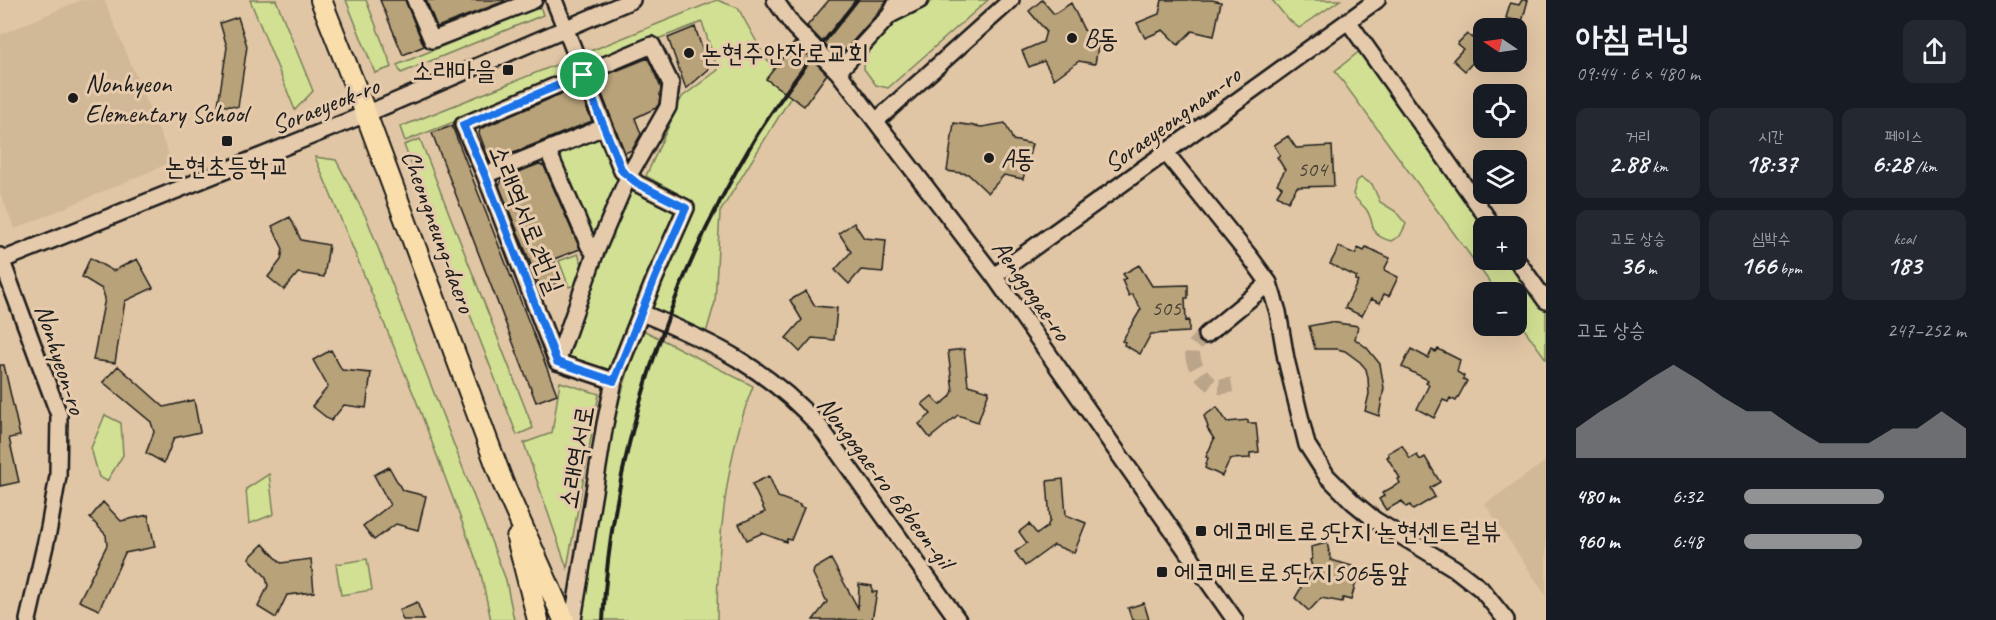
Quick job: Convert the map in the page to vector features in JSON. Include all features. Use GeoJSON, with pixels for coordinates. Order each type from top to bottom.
{"type":"FeatureCollection","features":[{"type":"Feature","properties":{"kind":"main road","name":"Cheongneung-daero"},"geometry":{"type":"LineString","coordinates":[[321,0],[366,114],[503,483],[564,620]]}},
{"type":"Feature","properties":{"kind":"main road","name":"Cheongneung-daero"},"geometry":{"type":"LineString","coordinates":[[503,483],[538,620]]}},
{"type":"Feature","properties":{"kind":"street"},"geometry":{"type":"LineString","coordinates":[[415,0],[432,40],[534,0]]}},
{"type":"Feature","properties":{"kind":"street"},"geometry":{"type":"LineString","coordinates":[[554,0],[622,171],[628,177]]}},
{"type":"Feature","properties":{"kind":"street","name":"Soraeyeok-ro"},"geometry":{"type":"LineString","coordinates":[[1,259],[366,114],[632,0]]}},
{"type":"Feature","properties":{"kind":"street","name":"Aenggogae-ro"},"geometry":{"type":"LineString","coordinates":[[775,0],[794,27],[838,72],[877,120],[994,276],[1234,620]]}},
{"type":"Feature","properties":{"kind":"street"},"geometry":{"type":"LineString","coordinates":[[838,72],[896,5],[920,0]]}},
{"type":"Feature","properties":{"kind":"street"},"geometry":{"type":"LineString","coordinates":[[877,120],[1011,0]]}},
{"type":"Feature","properties":{"kind":"street","name":"Soraeyeongnam-ro"},"geometry":{"type":"LineString","coordinates":[[994,276],[1377,0]]}},
{"type":"Feature","properties":{"kind":"street"},"geometry":{"type":"LineString","coordinates":[[1348,21],[1486,216]]}},
{"type":"Feature","properties":{"kind":"street"},"geometry":{"type":"LineString","coordinates":[[583,75],[652,45],[670,84],[668,108],[628,177],[595,254],[557,362],[614,381]]}},
{"type":"Feature","properties":{"kind":"street","name":"소래역서로2번길"},"geometry":{"type":"LineString","coordinates":[[557,362],[485,175],[463,125],[583,75]]}},
{"type":"Feature","properties":{"kind":"street"},"geometry":{"type":"LineString","coordinates":[[485,175],[604,127]]}},
{"type":"Feature","properties":{"kind":"street"},"geometry":{"type":"LineString","coordinates":[[548,151],[589,246],[595,254]]}},
{"type":"Feature","properties":{"kind":"street"},"geometry":{"type":"LineString","coordinates":[[1166,153],[1269,283],[1278,312],[1286,359],[1307,446],[1327,476],[1353,502],[1376,520],[1454,568],[1481,589],[1506,620]]}},
{"type":"Feature","properties":{"kind":"street","name":"소래역서로"},"geometry":{"type":"LineString","coordinates":[[573,620],[614,381],[686,208],[628,177]]}},
{"type":"Feature","properties":{"kind":"street","name":"Nonhyeon-ro"},"geometry":{"type":"LineString","coordinates":[[1,259],[59,416],[58,476],[28,620]]}},
{"type":"Feature","properties":{"kind":"street"},"geometry":{"type":"LineString","coordinates":[[1524,270],[1546,301]]}},
{"type":"Feature","properties":{"kind":"street"},"geometry":{"type":"LineString","coordinates":[[1206,335],[1269,283]]}},
{"type":"Feature","properties":{"kind":"street","name":"Nongogae-ro 68beon-gil"},"geometry":{"type":"LineString","coordinates":[[642,313],[703,339],[736,357],[770,379],[798,403],[820,427],[958,620]]}},
{"type":"Feature","properties":{"kind":"shaded area","name":"Nonhyeon Elementary School"},"geometry":{"type":"Polygon","coordinates":[[[81,0],[104,0],[172,162],[15,229],[0,193],[0,35],[81,0]]]}},
{"type":"Feature","properties":{"kind":"shaded area"},"geometry":{"type":"Polygon","coordinates":[[[1546,461],[1546,596],[1485,504],[1546,461]]]}},
{"type":"Feature","properties":{"kind":"green space"},"geometry":{"type":"Polygon","coordinates":[[[250,0],[276,0],[313,91],[295,110],[250,0]]]}},
{"type":"Feature","properties":{"kind":"green space"},"geometry":{"type":"Polygon","coordinates":[[[346,0],[366,0],[392,67],[375,73],[346,0]]]}},
{"type":"Feature","properties":{"kind":"green space"},"geometry":{"type":"Polygon","coordinates":[[[717,0],[738,8],[766,59],[799,84],[720,212],[715,302],[706,333],[650,308],[688,199],[646,176],[682,97],[718,70],[702,22],[587,66],[583,54],[717,0]]]}},
{"type":"Feature","properties":{"kind":"green space"},"geometry":{"type":"Polygon","coordinates":[[[937,0],[988,0],[888,88],[876,85],[864,69],[865,55],[901,15],[918,4],[937,0]]]}},
{"type":"Feature","properties":{"kind":"green space"},"geometry":{"type":"Polygon","coordinates":[[[1272,0],[1340,0],[1299,28],[1272,0]]]}},
{"type":"Feature","properties":{"kind":"green space"},"geometry":{"type":"Polygon","coordinates":[[[540,6],[543,15],[401,73],[397,65],[540,6]]]}},
{"type":"Feature","properties":{"kind":"green space"},"geometry":{"type":"Polygon","coordinates":[[[1371,42],[1473,184],[1473,204],[1487,204],[1496,216],[1473,216],[1473,259],[1335,71],[1371,42]]]}},
{"type":"Feature","properties":{"kind":"green space"},"geometry":{"type":"Polygon","coordinates":[[[563,62],[569,77],[405,141],[400,127],[563,62]]]}},
{"type":"Feature","properties":{"kind":"green space"},"geometry":{"type":"Polygon","coordinates":[[[601,136],[620,180],[594,236],[557,155],[601,136]]]}},
{"type":"Feature","properties":{"kind":"green space"},"geometry":{"type":"Polygon","coordinates":[[[420,139],[533,428],[517,435],[404,145],[420,139]]]}},
{"type":"Feature","properties":{"kind":"green space"},"geometry":{"type":"Polygon","coordinates":[[[315,157],[336,160],[367,219],[506,580],[514,620],[491,620],[480,570],[416,400],[315,157]]]}},
{"type":"Feature","properties":{"kind":"green space"},"geometry":{"type":"Polygon","coordinates":[[[1361,178],[1372,184],[1380,202],[1395,211],[1406,224],[1400,236],[1391,241],[1375,232],[1366,209],[1353,194],[1357,181],[1361,178]]]}},
{"type":"Feature","properties":{"kind":"green space"},"geometry":{"type":"Polygon","coordinates":[[[633,189],[677,211],[608,375],[566,360],[601,258],[633,189]]]}},
{"type":"Feature","properties":{"kind":"green space"},"geometry":{"type":"Polygon","coordinates":[[[578,254],[584,269],[577,284],[569,287],[559,261],[578,254]]]}},
{"type":"Feature","properties":{"kind":"green space"},"geometry":{"type":"Polygon","coordinates":[[[1527,260],[1546,287],[1546,359],[1527,333],[1527,282],[1490,282],[1481,270],[1527,270],[1527,260]]]}},
{"type":"Feature","properties":{"kind":"green space"},"geometry":{"type":"Polygon","coordinates":[[[641,329],[753,386],[736,441],[725,501],[721,531],[717,620],[580,620],[609,435],[641,329]]]}},
{"type":"Feature","properties":{"kind":"green space"},"geometry":{"type":"Polygon","coordinates":[[[560,382],[599,394],[567,568],[524,443],[552,433],[560,382]]]}},
{"type":"Feature","properties":{"kind":"green space"},"geometry":{"type":"Polygon","coordinates":[[[105,415],[121,423],[123,455],[107,481],[99,477],[91,448],[105,415]]]}},
{"type":"Feature","properties":{"kind":"green space"},"geometry":{"type":"Polygon","coordinates":[[[269,474],[274,514],[249,524],[246,489],[269,474]]]}},
{"type":"Feature","properties":{"kind":"green space"},"geometry":{"type":"Polygon","coordinates":[[[367,559],[372,590],[341,595],[336,564],[367,559]]]}},
{"type":"Feature","properties":{"kind":"building"},"geometry":{"type":"Polygon","coordinates":[[[380,0],[405,0],[424,46],[403,55],[380,0]]]}},
{"type":"Feature","properties":{"kind":"building"},"geometry":{"type":"Polygon","coordinates":[[[426,0],[504,0],[505,1],[437,27],[426,0]]]}},
{"type":"Feature","properties":{"kind":"building"},"geometry":{"type":"Polygon","coordinates":[[[829,0],[887,0],[838,58],[807,26],[829,0]]]}},
{"type":"Feature","properties":{"kind":"building","name":"B동"},"geometry":{"type":"Polygon","coordinates":[[[1042,0],[1054,14],[1071,3],[1084,30],[1100,34],[1095,64],[1079,61],[1054,79],[1044,61],[1029,67],[1022,51],[1043,42],[1046,31],[1029,11],[1042,0]]]}},
{"type":"Feature","properties":{"kind":"building"},"geometry":{"type":"Polygon","coordinates":[[[1162,0],[1221,2],[1214,36],[1192,31],[1178,45],[1163,30],[1145,38],[1137,23],[1159,14],[1162,0]]]}},
{"type":"Feature","properties":{"kind":"building"},"geometry":{"type":"Polygon","coordinates":[[[1522,0],[1528,0],[1523,18],[1506,18],[1510,3],[1519,5],[1522,0]]]}},
{"type":"Feature","properties":{"kind":"building"},"geometry":{"type":"Polygon","coordinates":[[[238,17],[247,46],[238,107],[218,105],[227,47],[220,23],[238,17]]]}},
{"type":"Feature","properties":{"kind":"building","name":"논현주안장로교회"},"geometry":{"type":"Polygon","coordinates":[[[695,27],[709,69],[686,89],[668,38],[695,27]]]}},
{"type":"Feature","properties":{"kind":"building"},"geometry":{"type":"Polygon","coordinates":[[[1467,34],[1472,38],[1473,62],[1465,71],[1453,60],[1463,49],[1457,44],[1467,34]]]}},
{"type":"Feature","properties":{"kind":"building"},"geometry":{"type":"Polygon","coordinates":[[[795,42],[827,74],[804,106],[766,79],[795,42]]]}},
{"type":"Feature","properties":{"kind":"building"},"geometry":{"type":"Polygon","coordinates":[[[648,58],[661,88],[659,104],[656,108],[635,118],[641,134],[632,150],[625,153],[596,79],[648,58]]]}},
{"type":"Feature","properties":{"kind":"building"},"geometry":{"type":"Polygon","coordinates":[[[577,87],[592,121],[490,162],[479,133],[480,129],[577,87]]]}},
{"type":"Feature","properties":{"kind":"building","name":"A동"},"geometry":{"type":"Polygon","coordinates":[[[954,123],[982,127],[1005,123],[1013,140],[1032,144],[1023,179],[1004,175],[988,193],[968,174],[947,171],[954,123]]]}},
{"type":"Feature","properties":{"kind":"building"},"geometry":{"type":"Polygon","coordinates":[[[452,126],[557,394],[536,402],[432,133],[452,126]]]}},
{"type":"Feature","properties":{"kind":"building"},"geometry":{"type":"Polygon","coordinates":[[[1288,136],[1296,148],[1332,146],[1334,186],[1297,187],[1288,202],[1277,195],[1282,187],[1277,184],[1285,170],[1277,157],[1280,155],[1274,145],[1288,136]]]}},
{"type":"Feature","properties":{"kind":"building"},"geometry":{"type":"Polygon","coordinates":[[[539,164],[544,166],[580,249],[554,259],[562,281],[541,289],[499,186],[503,178],[539,164]]]}},
{"type":"Feature","properties":{"kind":"building"},"geometry":{"type":"Polygon","coordinates":[[[290,217],[301,240],[329,245],[324,277],[298,273],[284,290],[268,277],[281,260],[283,249],[272,226],[290,217]]]}},
{"type":"Feature","properties":{"kind":"building"},"geometry":{"type":"Polygon","coordinates":[[[854,223],[864,238],[886,240],[883,272],[861,270],[849,284],[835,270],[851,252],[839,233],[854,223]]]}},
{"type":"Feature","properties":{"kind":"building"},"geometry":{"type":"Polygon","coordinates":[[[1339,247],[1355,254],[1358,248],[1364,251],[1366,247],[1390,258],[1384,270],[1398,277],[1389,296],[1384,294],[1380,303],[1371,299],[1362,316],[1345,308],[1358,281],[1355,280],[1357,277],[1330,264],[1339,247]]]}},
{"type":"Feature","properties":{"kind":"building"},"geometry":{"type":"Polygon","coordinates":[[[90,258],[113,271],[137,259],[153,288],[125,301],[115,363],[93,360],[105,298],[102,289],[82,277],[90,258]]]}},
{"type":"Feature","properties":{"kind":"building"},"geometry":{"type":"Polygon","coordinates":[[[1139,265],[1152,286],[1188,285],[1188,298],[1185,298],[1186,321],[1189,320],[1189,332],[1151,334],[1140,354],[1124,345],[1125,342],[1122,341],[1141,309],[1132,294],[1129,296],[1122,280],[1126,278],[1123,274],[1139,265]]]}},
{"type":"Feature","properties":{"kind":"building"},"geometry":{"type":"Polygon","coordinates":[[[806,291],[815,306],[837,308],[834,340],[812,338],[800,352],[786,338],[802,320],[790,300],[806,291]]]}},
{"type":"Feature","properties":{"kind":"building"},"geometry":{"type":"Polygon","coordinates":[[[1330,322],[1358,326],[1355,339],[1367,348],[1380,364],[1384,388],[1379,416],[1365,411],[1369,394],[1368,378],[1366,369],[1360,362],[1345,351],[1315,349],[1309,326],[1330,322]]]}},
{"type":"Feature","properties":{"kind":"building"},"geometry":{"type":"Polygon","coordinates":[[[964,349],[968,385],[989,391],[978,422],[958,415],[930,438],[919,424],[931,414],[922,404],[932,396],[940,405],[950,397],[953,391],[948,351],[964,349]]]}},
{"type":"Feature","properties":{"kind":"building"},"geometry":{"type":"Polygon","coordinates":[[[1411,349],[1428,358],[1432,350],[1436,352],[1438,349],[1460,360],[1457,372],[1467,381],[1456,401],[1450,398],[1448,402],[1443,400],[1434,418],[1417,409],[1429,385],[1426,383],[1428,380],[1402,367],[1411,349]]]}},
{"type":"Feature","properties":{"kind":"building"},"geometry":{"type":"Polygon","coordinates":[[[331,350],[342,370],[371,373],[366,408],[344,405],[331,421],[312,406],[328,387],[313,360],[331,350]]]}},
{"type":"Feature","properties":{"kind":"building"},"geometry":{"type":"Polygon","coordinates":[[[0,365],[4,365],[20,436],[9,438],[19,482],[0,486],[0,365]]]}},
{"type":"Feature","properties":{"kind":"building"},"geometry":{"type":"Polygon","coordinates":[[[118,366],[164,407],[194,400],[200,432],[174,438],[164,463],[146,453],[154,432],[151,422],[103,382],[118,366]]]}},
{"type":"Feature","properties":{"kind":"building"},"geometry":{"type":"Polygon","coordinates":[[[1217,407],[1227,422],[1248,420],[1248,423],[1256,423],[1259,452],[1250,453],[1250,458],[1230,459],[1222,476],[1205,468],[1208,458],[1206,457],[1214,439],[1207,428],[1204,416],[1217,407]]]}},
{"type":"Feature","properties":{"kind":"building"},"geometry":{"type":"Polygon","coordinates":[[[1402,445],[1410,459],[1417,455],[1420,460],[1425,457],[1440,482],[1430,488],[1435,497],[1413,510],[1410,505],[1406,507],[1402,501],[1386,510],[1379,499],[1384,496],[1382,493],[1400,483],[1398,479],[1400,478],[1387,457],[1388,453],[1402,445]]]}},
{"type":"Feature","properties":{"kind":"building"},"geometry":{"type":"Polygon","coordinates":[[[389,467],[402,490],[426,496],[418,530],[396,524],[374,540],[363,526],[390,505],[374,475],[389,467]]]}},
{"type":"Feature","properties":{"kind":"building"},"geometry":{"type":"Polygon","coordinates":[[[769,476],[778,497],[804,508],[791,540],[787,539],[786,542],[762,533],[747,540],[739,524],[765,512],[752,484],[769,476]]]}},
{"type":"Feature","properties":{"kind":"building"},"geometry":{"type":"Polygon","coordinates":[[[1063,479],[1066,515],[1086,523],[1074,553],[1054,545],[1025,566],[1015,552],[1027,543],[1019,532],[1029,524],[1037,534],[1047,527],[1050,520],[1047,481],[1063,479]]]}},
{"type":"Feature","properties":{"kind":"building"},"geometry":{"type":"Polygon","coordinates":[[[103,502],[121,521],[148,515],[155,547],[125,553],[99,610],[79,601],[107,545],[106,535],[90,518],[103,502]]]}},
{"type":"Feature","properties":{"kind":"building"},"geometry":{"type":"Polygon","coordinates":[[[1327,543],[1331,560],[1352,566],[1351,569],[1359,571],[1351,600],[1343,598],[1342,602],[1321,598],[1309,611],[1295,598],[1300,587],[1314,573],[1310,560],[1312,559],[1311,547],[1327,543]]]}},
{"type":"Feature","properties":{"kind":"building"},"geometry":{"type":"Polygon","coordinates":[[[263,544],[281,563],[311,559],[314,592],[287,595],[276,618],[258,607],[268,586],[266,577],[249,558],[263,544]]]}},
{"type":"Feature","properties":{"kind":"building"},"geometry":{"type":"Polygon","coordinates":[[[831,559],[858,608],[859,584],[872,586],[872,592],[877,592],[872,620],[813,620],[827,602],[813,574],[814,569],[831,559]]]}},
{"type":"Feature","properties":{"kind":"building"},"geometry":{"type":"Polygon","coordinates":[[[417,602],[424,620],[403,620],[399,610],[417,602]]]}},
{"type":"Feature","properties":{"kind":"building"},"geometry":{"type":"Polygon","coordinates":[[[1144,603],[1149,620],[1132,620],[1128,608],[1144,603]]]}},
{"type":"Feature","properties":{"kind":"tunnel"},"geometry":{"type":"LineString","coordinates":[[1206,335],[1193,350],[1196,367],[1213,385],[1220,387],[1232,385]]}},
{"type":"Feature","properties":{"kind":"railway"},"geometry":{"type":"LineString","coordinates":[[603,620],[618,493],[632,430],[650,368],[672,308],[697,248],[725,191],[757,135],[818,49],[857,0]]}},
{"type":"Feature","properties":{"kind":"place","name":"B동"},"geometry":{"type":"Point","coordinates":[1072,38]}},
{"type":"Feature","properties":{"kind":"place","name":"논현주안장로교회"},"geometry":{"type":"Point","coordinates":[689,53]}},
{"type":"Feature","properties":{"kind":"place","name":"소래마을"},"geometry":{"type":"Point","coordinates":[508,70]}},
{"type":"Feature","properties":{"kind":"place","name":"Nonhyeon Elementary School"},"geometry":{"type":"Point","coordinates":[73,98]}},
{"type":"Feature","properties":{"kind":"place","name":"논현초등학교"},"geometry":{"type":"Point","coordinates":[227,141]}},
{"type":"Feature","properties":{"kind":"place","name":"A동"},"geometry":{"type":"Point","coordinates":[989,158]}},
{"type":"Feature","properties":{"kind":"place","name":"에코메트로5단지·논현센트럴뷰"},"geometry":{"type":"Point","coordinates":[1201,531]}},
{"type":"Feature","properties":{"kind":"place","name":"에코메트로5단지506동앞"},"geometry":{"type":"Point","coordinates":[1162,572]}},
{"type":"Feature","properties":{"kind":"route"},"geometry":{"type":"LineString","coordinates":[[583,75],[622,171],[638,184],[686,208],[614,381],[557,362],[485,175],[463,125],[583,75]]}}]}
